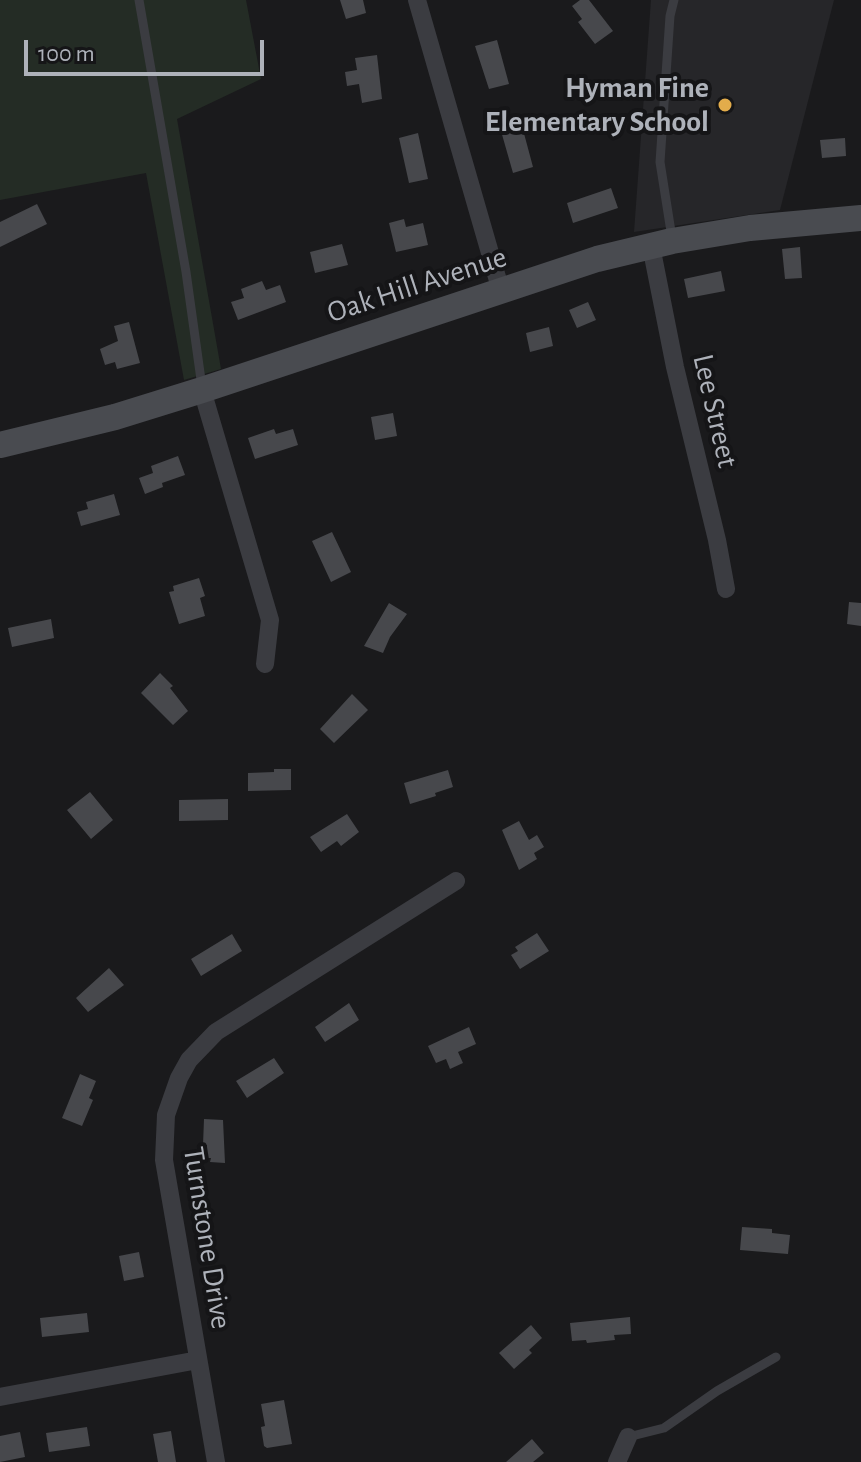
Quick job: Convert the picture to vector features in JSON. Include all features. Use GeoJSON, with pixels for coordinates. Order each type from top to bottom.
{"type":"FeatureCollection","features":[{"type":"Feature","properties":{"kind":"main road","name":"Oak Hill Avenue"},"geometry":{"type":"LineString","coordinates":[[0,445],[115,417],[202,390],[597,259],[750,228],[861,218]]}},
{"type":"Feature","properties":{"kind":"street"},"geometry":{"type":"LineString","coordinates":[[417,0],[501,291]]}},
{"type":"Feature","properties":{"kind":"street","name":"Lee Street"},"geometry":{"type":"LineString","coordinates":[[662,244],[675,367],[726,589]]}},
{"type":"Feature","properties":{"kind":"street"},"geometry":{"type":"LineString","coordinates":[[202,390],[270,620],[265,664]]}},
{"type":"Feature","properties":{"kind":"street","name":"Turnstone Drive"},"geometry":{"type":"LineString","coordinates":[[216,1462],[164,1160],[166,1115],[182,1072],[202,1044],[216,1032],[456,881]]}},
{"type":"Feature","properties":{"kind":"street"},"geometry":{"type":"LineString","coordinates":[[0,1397],[198,1360]]}},
{"type":"Feature","properties":{"kind":"street"},"geometry":{"type":"LineString","coordinates":[[617,1462],[628,1437]]}},
{"type":"Feature","properties":{"kind":"lane"},"geometry":{"type":"LineString","coordinates":[[139,0],[186,272],[202,390]]}},
{"type":"Feature","properties":{"kind":"lane"},"geometry":{"type":"LineString","coordinates":[[662,244],[660,162],[670,16],[674,0]]}},
{"type":"Feature","properties":{"kind":"lane"},"geometry":{"type":"LineString","coordinates":[[628,1437],[664,1428],[717,1391],[776,1357]]}},
{"type":"Feature","properties":{"kind":"shaded area"},"geometry":{"type":"Polygon","coordinates":[[[0,0],[246,0],[261,79],[177,119],[221,369],[184,380],[146,173],[0,200],[0,0]]]}},
{"type":"Feature","properties":{"kind":"shaded area","name":"Hyman Fine Elementary School"},"geometry":{"type":"Polygon","coordinates":[[[651,0],[834,0],[780,210],[634,232],[651,0]]]}},
{"type":"Feature","properties":{"kind":"building"},"geometry":{"type":"Polygon","coordinates":[[[340,0],[363,0],[366,13],[346,19],[340,0]]]}},
{"type":"Feature","properties":{"kind":"building"},"geometry":{"type":"Polygon","coordinates":[[[580,0],[589,0],[613,31],[595,44],[578,22],[582,19],[572,6],[580,0]]]}},
{"type":"Feature","properties":{"kind":"building"},"geometry":{"type":"Polygon","coordinates":[[[497,40],[509,84],[489,89],[475,46],[497,40]]]}},
{"type":"Feature","properties":{"kind":"building"},"geometry":{"type":"Polygon","coordinates":[[[377,55],[382,99],[362,103],[359,84],[347,86],[345,72],[357,70],[355,58],[377,55]]]}},
{"type":"Feature","properties":{"kind":"building"},"geometry":{"type":"Polygon","coordinates":[[[522,126],[533,167],[513,173],[501,131],[522,126]]]}},
{"type":"Feature","properties":{"kind":"building"},"geometry":{"type":"Polygon","coordinates":[[[418,133],[428,179],[409,183],[399,138],[418,133]]]}},
{"type":"Feature","properties":{"kind":"building"},"geometry":{"type":"Polygon","coordinates":[[[845,138],[846,156],[822,158],[820,140],[845,138]]]}},
{"type":"Feature","properties":{"kind":"building"},"geometry":{"type":"Polygon","coordinates":[[[611,188],[618,208],[573,223],[567,203],[611,188]]]}},
{"type":"Feature","properties":{"kind":"building"},"geometry":{"type":"Polygon","coordinates":[[[37,204],[47,224],[0,247],[0,222],[37,204]]]}},
{"type":"Feature","properties":{"kind":"building"},"geometry":{"type":"Polygon","coordinates":[[[404,219],[406,227],[423,223],[428,245],[396,252],[389,223],[404,219]]]}},
{"type":"Feature","properties":{"kind":"building"},"geometry":{"type":"Polygon","coordinates":[[[342,244],[348,265],[315,273],[310,252],[342,244]]]}},
{"type":"Feature","properties":{"kind":"building"},"geometry":{"type":"Polygon","coordinates":[[[800,247],[802,278],[785,279],[782,249],[800,247]]]}},
{"type":"Feature","properties":{"kind":"building"},"geometry":{"type":"Polygon","coordinates":[[[721,271],[725,291],[688,298],[684,279],[721,271]]]}},
{"type":"Feature","properties":{"kind":"building"},"geometry":{"type":"Polygon","coordinates":[[[262,281],[266,290],[280,285],[286,302],[238,320],[231,302],[244,298],[241,289],[262,281]]]}},
{"type":"Feature","properties":{"kind":"building"},"geometry":{"type":"Polygon","coordinates":[[[588,302],[596,320],[577,328],[569,310],[588,302]]]}},
{"type":"Feature","properties":{"kind":"building"},"geometry":{"type":"Polygon","coordinates":[[[129,322],[140,363],[117,369],[115,362],[105,365],[100,349],[118,341],[114,326],[129,322]]]}},
{"type":"Feature","properties":{"kind":"building"},"geometry":{"type":"Polygon","coordinates":[[[549,327],[553,346],[530,352],[526,333],[549,327]]]}},
{"type":"Feature","properties":{"kind":"building"},"geometry":{"type":"Polygon","coordinates":[[[393,413],[397,436],[375,440],[371,417],[393,413]]]}},
{"type":"Feature","properties":{"kind":"building"},"geometry":{"type":"Polygon","coordinates":[[[274,429],[276,434],[293,429],[298,445],[255,459],[248,438],[274,429]]]}},
{"type":"Feature","properties":{"kind":"building"},"geometry":{"type":"Polygon","coordinates":[[[178,456],[185,475],[162,483],[163,487],[145,494],[139,478],[153,473],[151,466],[178,456]]]}},
{"type":"Feature","properties":{"kind":"building"},"geometry":{"type":"Polygon","coordinates":[[[114,494],[120,515],[81,526],[77,512],[88,509],[86,502],[114,494]]]}},
{"type":"Feature","properties":{"kind":"building"},"geometry":{"type":"Polygon","coordinates":[[[332,532],[351,572],[331,582],[312,541],[332,532]]]}},
{"type":"Feature","properties":{"kind":"building"},"geometry":{"type":"Polygon","coordinates":[[[199,578],[205,596],[200,598],[205,616],[179,624],[169,592],[174,591],[173,586],[199,578]]]}},
{"type":"Feature","properties":{"kind":"building"},"geometry":{"type":"Polygon","coordinates":[[[849,602],[861,603],[861,626],[847,624],[849,602]]]}},
{"type":"Feature","properties":{"kind":"building"},"geometry":{"type":"Polygon","coordinates":[[[389,603],[407,614],[390,637],[383,653],[364,646],[389,603]]]}},
{"type":"Feature","properties":{"kind":"building"},"geometry":{"type":"Polygon","coordinates":[[[51,619],[54,638],[12,647],[8,628],[51,619]]]}},
{"type":"Feature","properties":{"kind":"building"},"geometry":{"type":"Polygon","coordinates":[[[160,673],[173,686],[170,688],[188,711],[173,725],[141,693],[160,673]]]}},
{"type":"Feature","properties":{"kind":"building"},"geometry":{"type":"Polygon","coordinates":[[[352,694],[368,710],[334,743],[320,729],[352,694]]]}},
{"type":"Feature","properties":{"kind":"building"},"geometry":{"type":"Polygon","coordinates":[[[274,769],[291,769],[291,790],[248,791],[248,773],[274,772],[274,769]]]}},
{"type":"Feature","properties":{"kind":"building"},"geometry":{"type":"Polygon","coordinates":[[[448,770],[453,787],[410,804],[404,783],[448,770]]]}},
{"type":"Feature","properties":{"kind":"building"},"geometry":{"type":"Polygon","coordinates":[[[90,792],[113,820],[91,839],[67,810],[90,792]]]}},
{"type":"Feature","properties":{"kind":"building"},"geometry":{"type":"Polygon","coordinates":[[[228,799],[228,820],[179,821],[179,800],[228,799]]]}},
{"type":"Feature","properties":{"kind":"building"},"geometry":{"type":"Polygon","coordinates":[[[347,814],[359,832],[341,846],[337,841],[321,852],[310,837],[347,814]]]}},
{"type":"Feature","properties":{"kind":"building"},"geometry":{"type":"Polygon","coordinates":[[[519,821],[529,840],[537,835],[544,847],[534,853],[537,859],[519,870],[502,830],[519,821]]]}},
{"type":"Feature","properties":{"kind":"building"},"geometry":{"type":"Polygon","coordinates":[[[537,933],[549,951],[520,969],[511,955],[518,951],[515,947],[537,933]]]}},
{"type":"Feature","properties":{"kind":"building"},"geometry":{"type":"Polygon","coordinates":[[[232,934],[242,951],[201,976],[191,959],[232,934]]]}},
{"type":"Feature","properties":{"kind":"building"},"geometry":{"type":"Polygon","coordinates":[[[109,968],[124,985],[88,1012],[76,998],[109,968]]]}},
{"type":"Feature","properties":{"kind":"building"},"geometry":{"type":"Polygon","coordinates":[[[349,1003],[359,1020],[325,1042],[315,1027],[349,1003]]]}},
{"type":"Feature","properties":{"kind":"building"},"geometry":{"type":"Polygon","coordinates":[[[469,1027],[476,1044],[458,1052],[463,1063],[450,1069],[446,1059],[436,1063],[428,1046],[469,1027]]]}},
{"type":"Feature","properties":{"kind":"building"},"geometry":{"type":"Polygon","coordinates":[[[274,1058],[284,1073],[247,1098],[236,1081],[274,1058]]]}},
{"type":"Feature","properties":{"kind":"building"},"geometry":{"type":"Polygon","coordinates":[[[80,1074],[96,1081],[89,1098],[93,1100],[82,1126],[62,1118],[80,1074]]]}},
{"type":"Feature","properties":{"kind":"building"},"geometry":{"type":"Polygon","coordinates":[[[204,1119],[223,1120],[225,1163],[210,1162],[211,1158],[206,1158],[204,1119]]]}},
{"type":"Feature","properties":{"kind":"building"},"geometry":{"type":"Polygon","coordinates":[[[742,1227],[772,1229],[772,1233],[790,1235],[788,1254],[740,1250],[742,1227]]]}},
{"type":"Feature","properties":{"kind":"building"},"geometry":{"type":"Polygon","coordinates":[[[139,1252],[144,1277],[124,1281],[119,1256],[139,1252]]]}},
{"type":"Feature","properties":{"kind":"building"},"geometry":{"type":"Polygon","coordinates":[[[87,1313],[89,1332],[42,1337],[40,1318],[87,1313]]]}},
{"type":"Feature","properties":{"kind":"building"},"geometry":{"type":"Polygon","coordinates":[[[630,1317],[631,1334],[614,1335],[615,1340],[572,1341],[570,1323],[630,1317]]]}},
{"type":"Feature","properties":{"kind":"building"},"geometry":{"type":"Polygon","coordinates":[[[531,1325],[542,1338],[529,1350],[532,1353],[514,1369],[499,1353],[531,1325]]]}},
{"type":"Feature","properties":{"kind":"building"},"geometry":{"type":"Polygon","coordinates":[[[284,1400],[292,1444],[267,1448],[261,1427],[265,1426],[261,1404],[284,1400]]]}},
{"type":"Feature","properties":{"kind":"building"},"geometry":{"type":"Polygon","coordinates":[[[87,1427],[90,1446],[49,1452],[46,1433],[87,1427]]]}},
{"type":"Feature","properties":{"kind":"building"},"geometry":{"type":"Polygon","coordinates":[[[171,1431],[176,1462],[158,1462],[153,1434],[171,1431]]]}},
{"type":"Feature","properties":{"kind":"building"},"geometry":{"type":"Polygon","coordinates":[[[20,1432],[25,1457],[0,1462],[0,1436],[20,1432]]]}},
{"type":"Feature","properties":{"kind":"building"},"geometry":{"type":"Polygon","coordinates":[[[532,1439],[544,1453],[533,1462],[506,1462],[532,1439]]]}},
{"type":"Feature","properties":{"kind":"place","name":"Hyman Fine Elementary School"},"geometry":{"type":"Point","coordinates":[725,105]}}]}
